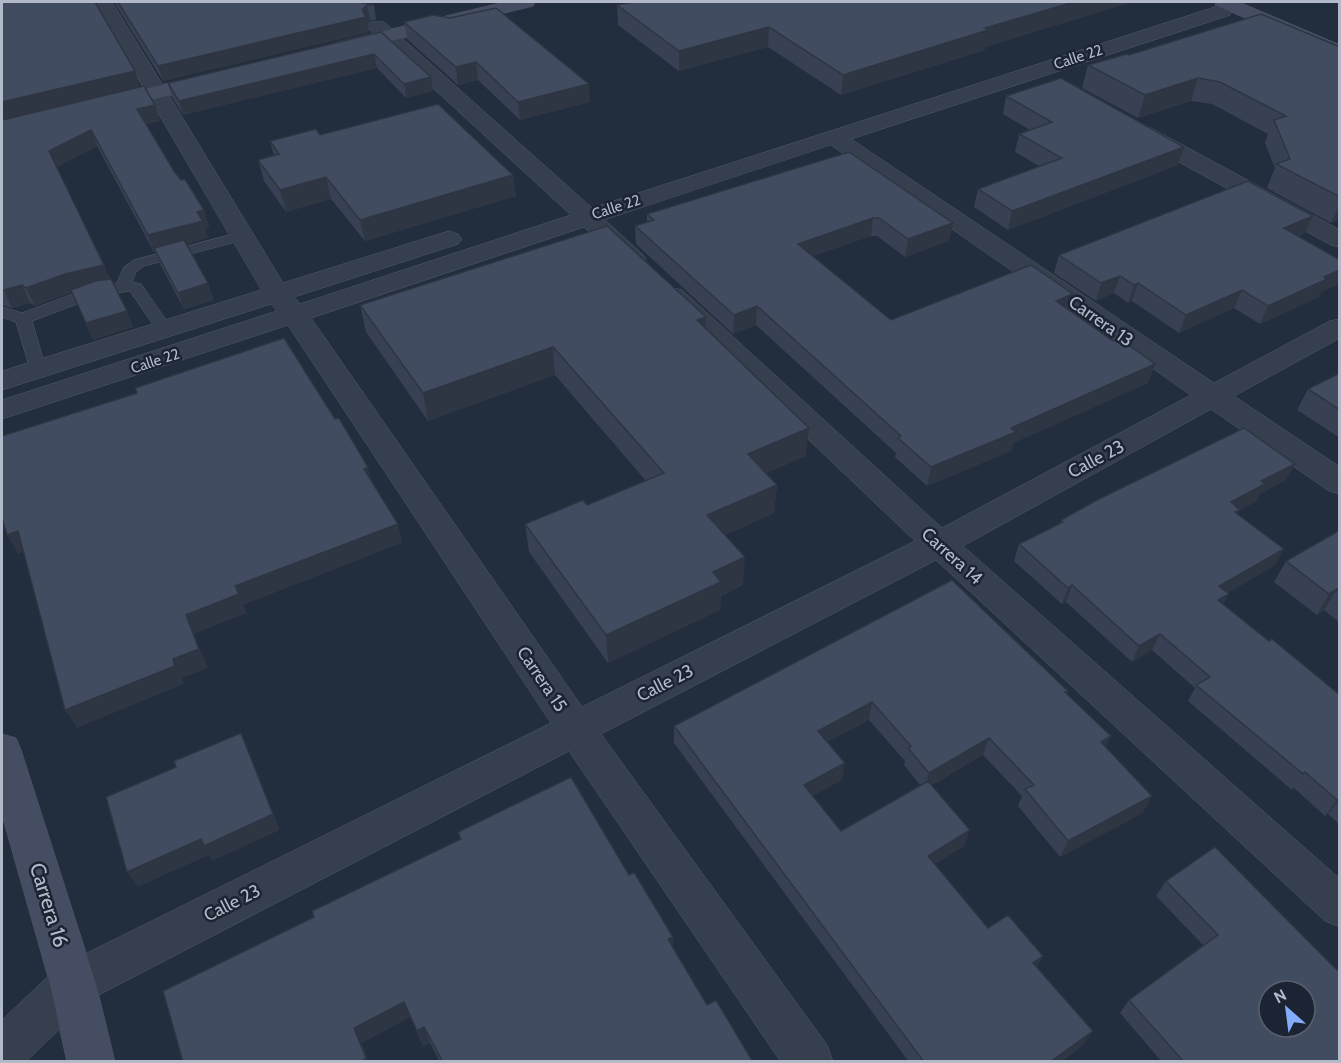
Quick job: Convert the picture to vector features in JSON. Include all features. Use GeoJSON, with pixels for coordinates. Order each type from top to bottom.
{"type":"FeatureCollection","features":[{"type":"Feature","properties":{"kind":"main road"},"geometry":{"type":"LineString","coordinates":[[383,31],[478,2]]}},
{"type":"Feature","properties":{"kind":"main road"},"geometry":{"type":"LineString","coordinates":[[321,46],[526,2]]}},
{"type":"Feature","properties":{"kind":"main road"},"geometry":{"type":"LineString","coordinates":[[1226,2],[1340,52]]}},
{"type":"Feature","properties":{"kind":"main road"},"geometry":{"type":"LineString","coordinates":[[1251,2],[1340,40]]}},
{"type":"Feature","properties":{"kind":"main road"},"geometry":{"type":"LineString","coordinates":[[90,101],[231,68]]}},
{"type":"Feature","properties":{"kind":"main road","name":"Carrera 16"},"geometry":{"type":"LineString","coordinates":[[2,750],[73,984],[91,1062]]}},
{"type":"Feature","properties":{"kind":"street"},"geometry":{"type":"LineString","coordinates":[[103,2],[152,87]]}},
{"type":"Feature","properties":{"kind":"street","name":"Calle 22"},"geometry":{"type":"LineString","coordinates":[[2,410],[286,305],[567,208],[1010,60],[1203,2],[1226,2],[1223,11],[835,138],[567,208]]}},
{"type":"Feature","properties":{"kind":"street","name":"Carrera 14"},"geometry":{"type":"LineString","coordinates":[[383,31],[567,208],[1340,907]]}},
{"type":"Feature","properties":{"kind":"street"},"geometry":{"type":"LineString","coordinates":[[1010,60],[1062,89]]}},
{"type":"Feature","properties":{"kind":"street","name":"Carrera 15"},"geometry":{"type":"LineString","coordinates":[[152,87],[286,305],[575,728],[810,1062]]}},
{"type":"Feature","properties":{"kind":"street"},"geometry":{"type":"LineString","coordinates":[[1124,123],[1340,240]]}},
{"type":"Feature","properties":{"kind":"street","name":"Carrera 13"},"geometry":{"type":"LineString","coordinates":[[835,138],[1340,483]]}},
{"type":"Feature","properties":{"kind":"street","name":"Calle 22"},"geometry":{"type":"LineString","coordinates":[[2,381],[165,330],[286,305],[467,233]]}},
{"type":"Feature","properties":{"kind":"street","name":"Calle 23"},"geometry":{"type":"LineString","coordinates":[[2,1052],[73,984],[939,544],[1340,327]]}},
{"type":"Feature","properties":{"kind":"lane"},"geometry":{"type":"LineString","coordinates":[[123,286],[129,270],[140,263],[242,236]]}},
{"type":"Feature","properties":{"kind":"lane"},"geometry":{"type":"LineString","coordinates":[[2,312],[23,319],[54,306],[123,286],[135,287],[165,330]]}},
{"type":"Feature","properties":{"kind":"lane"},"geometry":{"type":"LineString","coordinates":[[23,319],[38,369]]}},
{"type":"Feature","properties":{"kind":"building"},"geometry":{"type":"Polygon","coordinates":[[[2,2],[95,2],[135,71],[2,102],[2,2]]]}},
{"type":"Feature","properties":{"kind":"building"},"geometry":{"type":"Polygon","coordinates":[[[118,2],[358,2],[374,5],[367,5],[362,10],[366,17],[158,66],[118,2]]]}},
{"type":"Feature","properties":{"kind":"building"},"geometry":{"type":"Polygon","coordinates":[[[634,2],[1074,2],[985,28],[988,30],[843,75],[769,27],[679,51],[617,5],[634,2]]]}},
{"type":"Feature","properties":{"kind":"building"},"geometry":{"type":"Polygon","coordinates":[[[496,8],[589,84],[518,102],[476,62],[456,67],[404,22],[433,15],[450,18],[496,8]]]}},
{"type":"Feature","properties":{"kind":"building"},"geometry":{"type":"Polygon","coordinates":[[[1261,14],[1340,47],[1340,197],[1276,164],[1290,159],[1274,120],[1286,116],[1220,82],[1198,78],[1145,95],[1088,65],[1129,55],[1261,14]]]}},
{"type":"Feature","properties":{"kind":"building"},"geometry":{"type":"Polygon","coordinates":[[[381,32],[431,77],[404,84],[374,54],[179,101],[168,83],[381,32]]]}},
{"type":"Feature","properties":{"kind":"building"},"geometry":{"type":"Polygon","coordinates":[[[1061,78],[1184,147],[1012,211],[978,189],[1062,158],[1019,134],[1052,122],[1006,96],[1061,78]]]}},
{"type":"Feature","properties":{"kind":"building"},"geometry":{"type":"Polygon","coordinates":[[[144,86],[155,105],[137,109],[174,171],[181,180],[185,179],[204,210],[197,212],[203,221],[148,235],[91,130],[49,151],[104,265],[65,274],[26,288],[22,285],[2,290],[2,120],[144,86]]]}},
{"type":"Feature","properties":{"kind":"building"},"geometry":{"type":"Polygon","coordinates":[[[438,104],[513,175],[360,220],[326,177],[280,190],[258,160],[279,154],[270,141],[316,129],[320,135],[438,104]]]}},
{"type":"Feature","properties":{"kind":"building"},"geometry":{"type":"Polygon","coordinates":[[[849,152],[953,223],[908,239],[879,218],[873,218],[798,244],[891,320],[1031,265],[1073,294],[1056,301],[1113,341],[1119,338],[1155,364],[1011,428],[1016,432],[931,467],[898,438],[901,436],[757,306],[734,315],[635,226],[654,220],[647,214],[849,152]]]}},
{"type":"Feature","properties":{"kind":"building"},"geometry":{"type":"Polygon","coordinates":[[[1248,181],[1313,216],[1284,228],[1340,260],[1340,270],[1324,277],[1327,279],[1268,306],[1242,290],[1186,315],[1138,283],[1134,285],[1120,276],[1101,283],[1059,255],[1248,181]]]}},
{"type":"Feature","properties":{"kind":"building"},"geometry":{"type":"Polygon","coordinates":[[[607,226],[706,317],[697,320],[809,428],[748,454],[777,485],[707,515],[745,557],[713,572],[721,582],[606,635],[525,524],[583,500],[587,505],[664,473],[553,347],[423,393],[360,305],[607,226]]]}},
{"type":"Feature","properties":{"kind":"building"},"geometry":{"type":"Polygon","coordinates":[[[184,240],[208,283],[178,293],[154,248],[184,240]]]}},
{"type":"Feature","properties":{"kind":"building"},"geometry":{"type":"Polygon","coordinates":[[[111,279],[127,311],[86,323],[71,290],[95,281],[111,279]]]}},
{"type":"Feature","properties":{"kind":"building"},"geometry":{"type":"Polygon","coordinates":[[[284,338],[335,419],[339,418],[368,467],[364,469],[398,524],[235,586],[239,594],[186,615],[199,649],[173,659],[175,666],[65,710],[18,531],[7,535],[2,518],[2,436],[137,393],[135,388],[284,338]]]}},
{"type":"Feature","properties":{"kind":"building"},"geometry":{"type":"Polygon","coordinates":[[[1340,373],[1340,410],[1308,389],[1340,373]]]}},
{"type":"Feature","properties":{"kind":"building"},"geometry":{"type":"Polygon","coordinates":[[[1244,428],[1295,464],[1261,481],[1265,484],[1231,502],[1240,510],[1235,512],[1284,549],[1219,586],[1229,594],[1218,600],[1269,641],[1272,639],[1340,695],[1340,799],[1337,800],[1196,685],[1210,677],[1160,634],[1139,646],[1072,585],[1068,588],[1019,544],[1063,522],[1061,520],[1099,499],[1244,428]]]}},
{"type":"Feature","properties":{"kind":"building"},"geometry":{"type":"Polygon","coordinates":[[[1340,530],[1340,592],[1337,589],[1329,594],[1286,561],[1340,530]]]}},
{"type":"Feature","properties":{"kind":"building"},"geometry":{"type":"Polygon","coordinates":[[[952,580],[1068,691],[1065,692],[1111,736],[1101,742],[1152,796],[1068,841],[1025,789],[1034,785],[989,738],[929,773],[908,748],[911,746],[872,702],[818,731],[845,763],[804,785],[841,831],[928,781],[970,830],[928,856],[988,928],[1008,915],[1043,956],[1033,963],[1093,1031],[1050,1062],[924,1062],[674,726],[952,580]]]}},
{"type":"Feature","properties":{"kind":"building"},"geometry":{"type":"Polygon","coordinates":[[[241,733],[273,814],[204,846],[201,839],[127,872],[106,797],[176,767],[174,761],[241,733]]]}},
{"type":"Feature","properties":{"kind":"building"},"geometry":{"type":"Polygon","coordinates":[[[571,777],[629,875],[634,872],[673,937],[668,939],[707,1005],[716,1000],[753,1062],[443,1062],[424,1027],[417,1031],[404,1002],[354,1028],[366,1058],[360,1062],[183,1062],[163,991],[314,917],[312,911],[461,839],[458,832],[571,777]]]}},
{"type":"Feature","properties":{"kind":"building"},"geometry":{"type":"Polygon","coordinates":[[[1215,847],[1337,970],[1340,968],[1340,1062],[1184,1062],[1129,1000],[1218,935],[1166,881],[1215,847]]]}}]}
